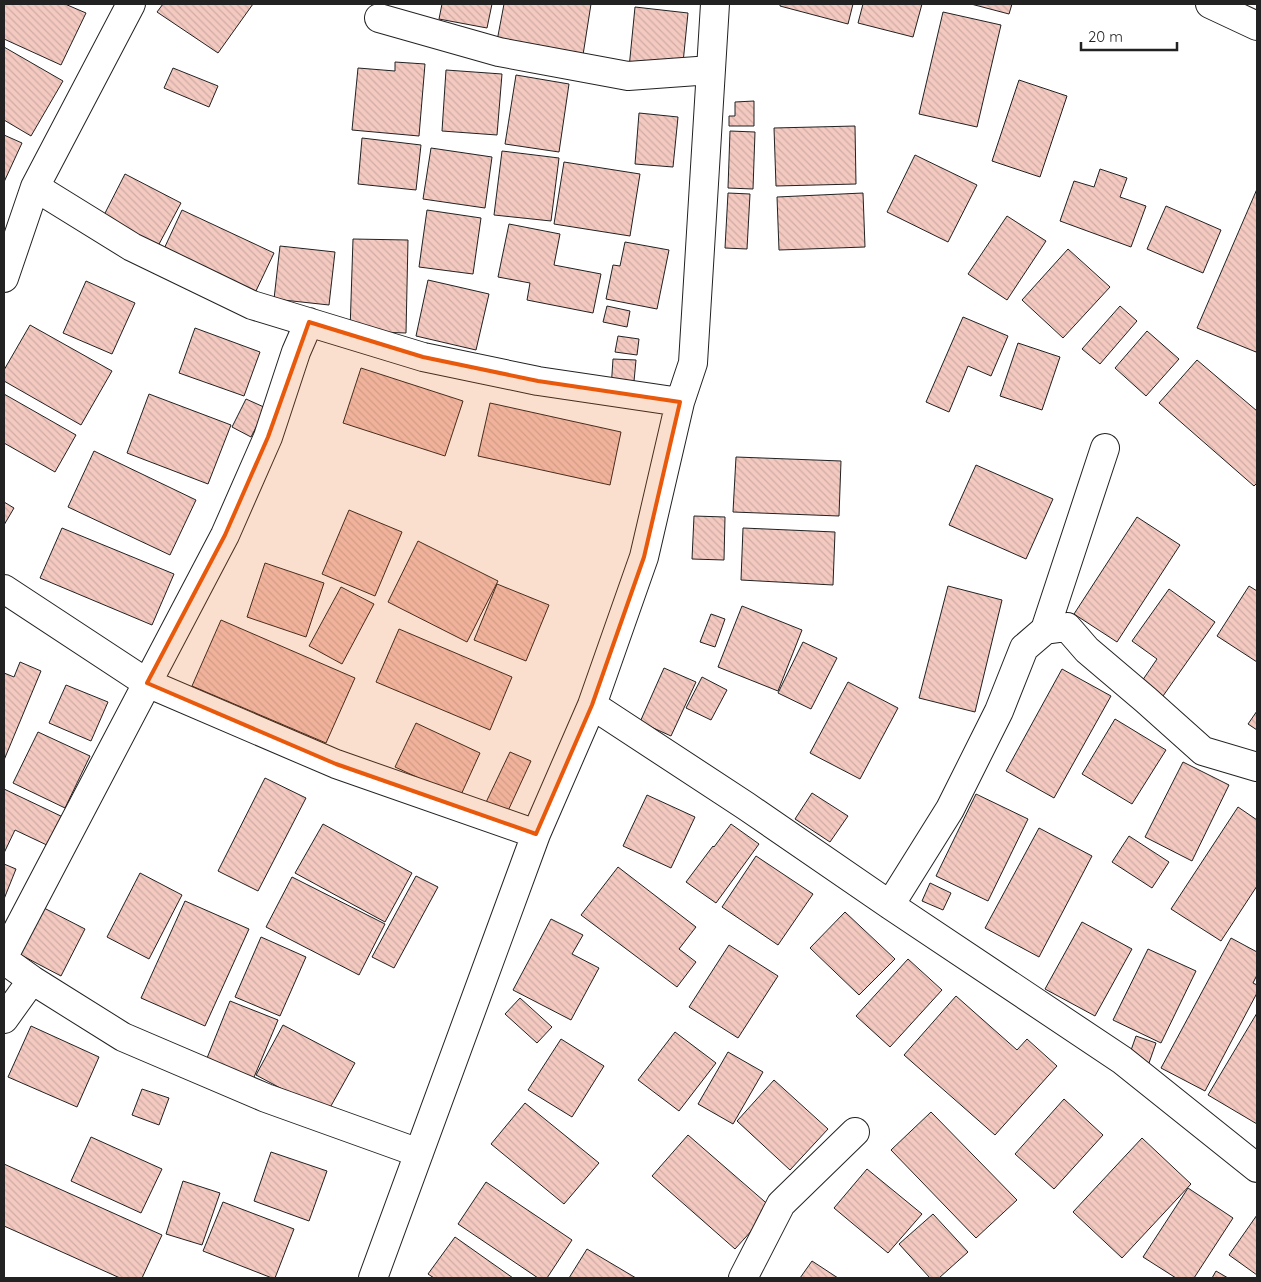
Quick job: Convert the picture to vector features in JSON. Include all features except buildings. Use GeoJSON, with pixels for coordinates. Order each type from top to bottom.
{"type":"FeatureCollection","features":[{"type":"Feature","properties":{"kind":"street"},"geometry":{"type":"LineString","coordinates":[[4,278],[34,187],[131,4]]}},
{"type":"Feature","properties":{"kind":"street"},"geometry":{"type":"LineString","coordinates":[[373,1278],[536,834],[592,705],[644,557],[680,402],[692,363],[715,4]]}},
{"type":"Feature","properties":{"kind":"street"},"geometry":{"type":"LineString","coordinates":[[1210,4],[1257,26]]}},
{"type":"Feature","properties":{"kind":"street"},"geometry":{"type":"LineString","coordinates":[[380,18],[498,52],[628,76],[711,70]]}},
{"type":"Feature","properties":{"kind":"street"},"geometry":{"type":"LineString","coordinates":[[34,187],[141,251],[252,305],[423,357],[538,381],[680,402]]}},
{"type":"Feature","properties":{"kind":"street"},"geometry":{"type":"LineString","coordinates":[[4,956],[225,535],[268,438],[296,352],[309,322]]}},
{"type":"Feature","properties":{"kind":"street"},"geometry":{"type":"LineString","coordinates":[[890,905],[950,809],[999,711],[1024,648],[1045,630],[1106,448]]}},
{"type":"Feature","properties":{"kind":"street"},"geometry":{"type":"LineString","coordinates":[[4,589],[147,683],[336,764],[536,834]]}},
{"type":"Feature","properties":{"kind":"street"},"geometry":{"type":"LineString","coordinates":[[1045,630],[1067,627],[1087,650],[1203,751],[1257,768]]}},
{"type":"Feature","properties":{"kind":"street"},"geometry":{"type":"LineString","coordinates":[[592,705],[746,806],[1122,1060],[1257,1168]]}},
{"type":"Feature","properties":{"kind":"street"},"geometry":{"type":"LineString","coordinates":[[4,960],[32,980],[123,1037],[266,1098],[419,1153]]}},
{"type":"Feature","properties":{"kind":"street"},"geometry":{"type":"LineString","coordinates":[[4,1019],[32,980]]}},
{"type":"Feature","properties":{"kind":"street"},"geometry":{"type":"LineString","coordinates":[[743,1278],[781,1204],[855,1132]]}},
{"type":"Feature","properties":{"kind":"highlighted area"},"geometry":{"type":"Polygon","coordinates":[[[309,322],[423,357],[538,381],[680,402],[644,557],[592,705],[536,834],[336,764],[147,683],[225,535],[268,437],[309,322]]]}}]}
